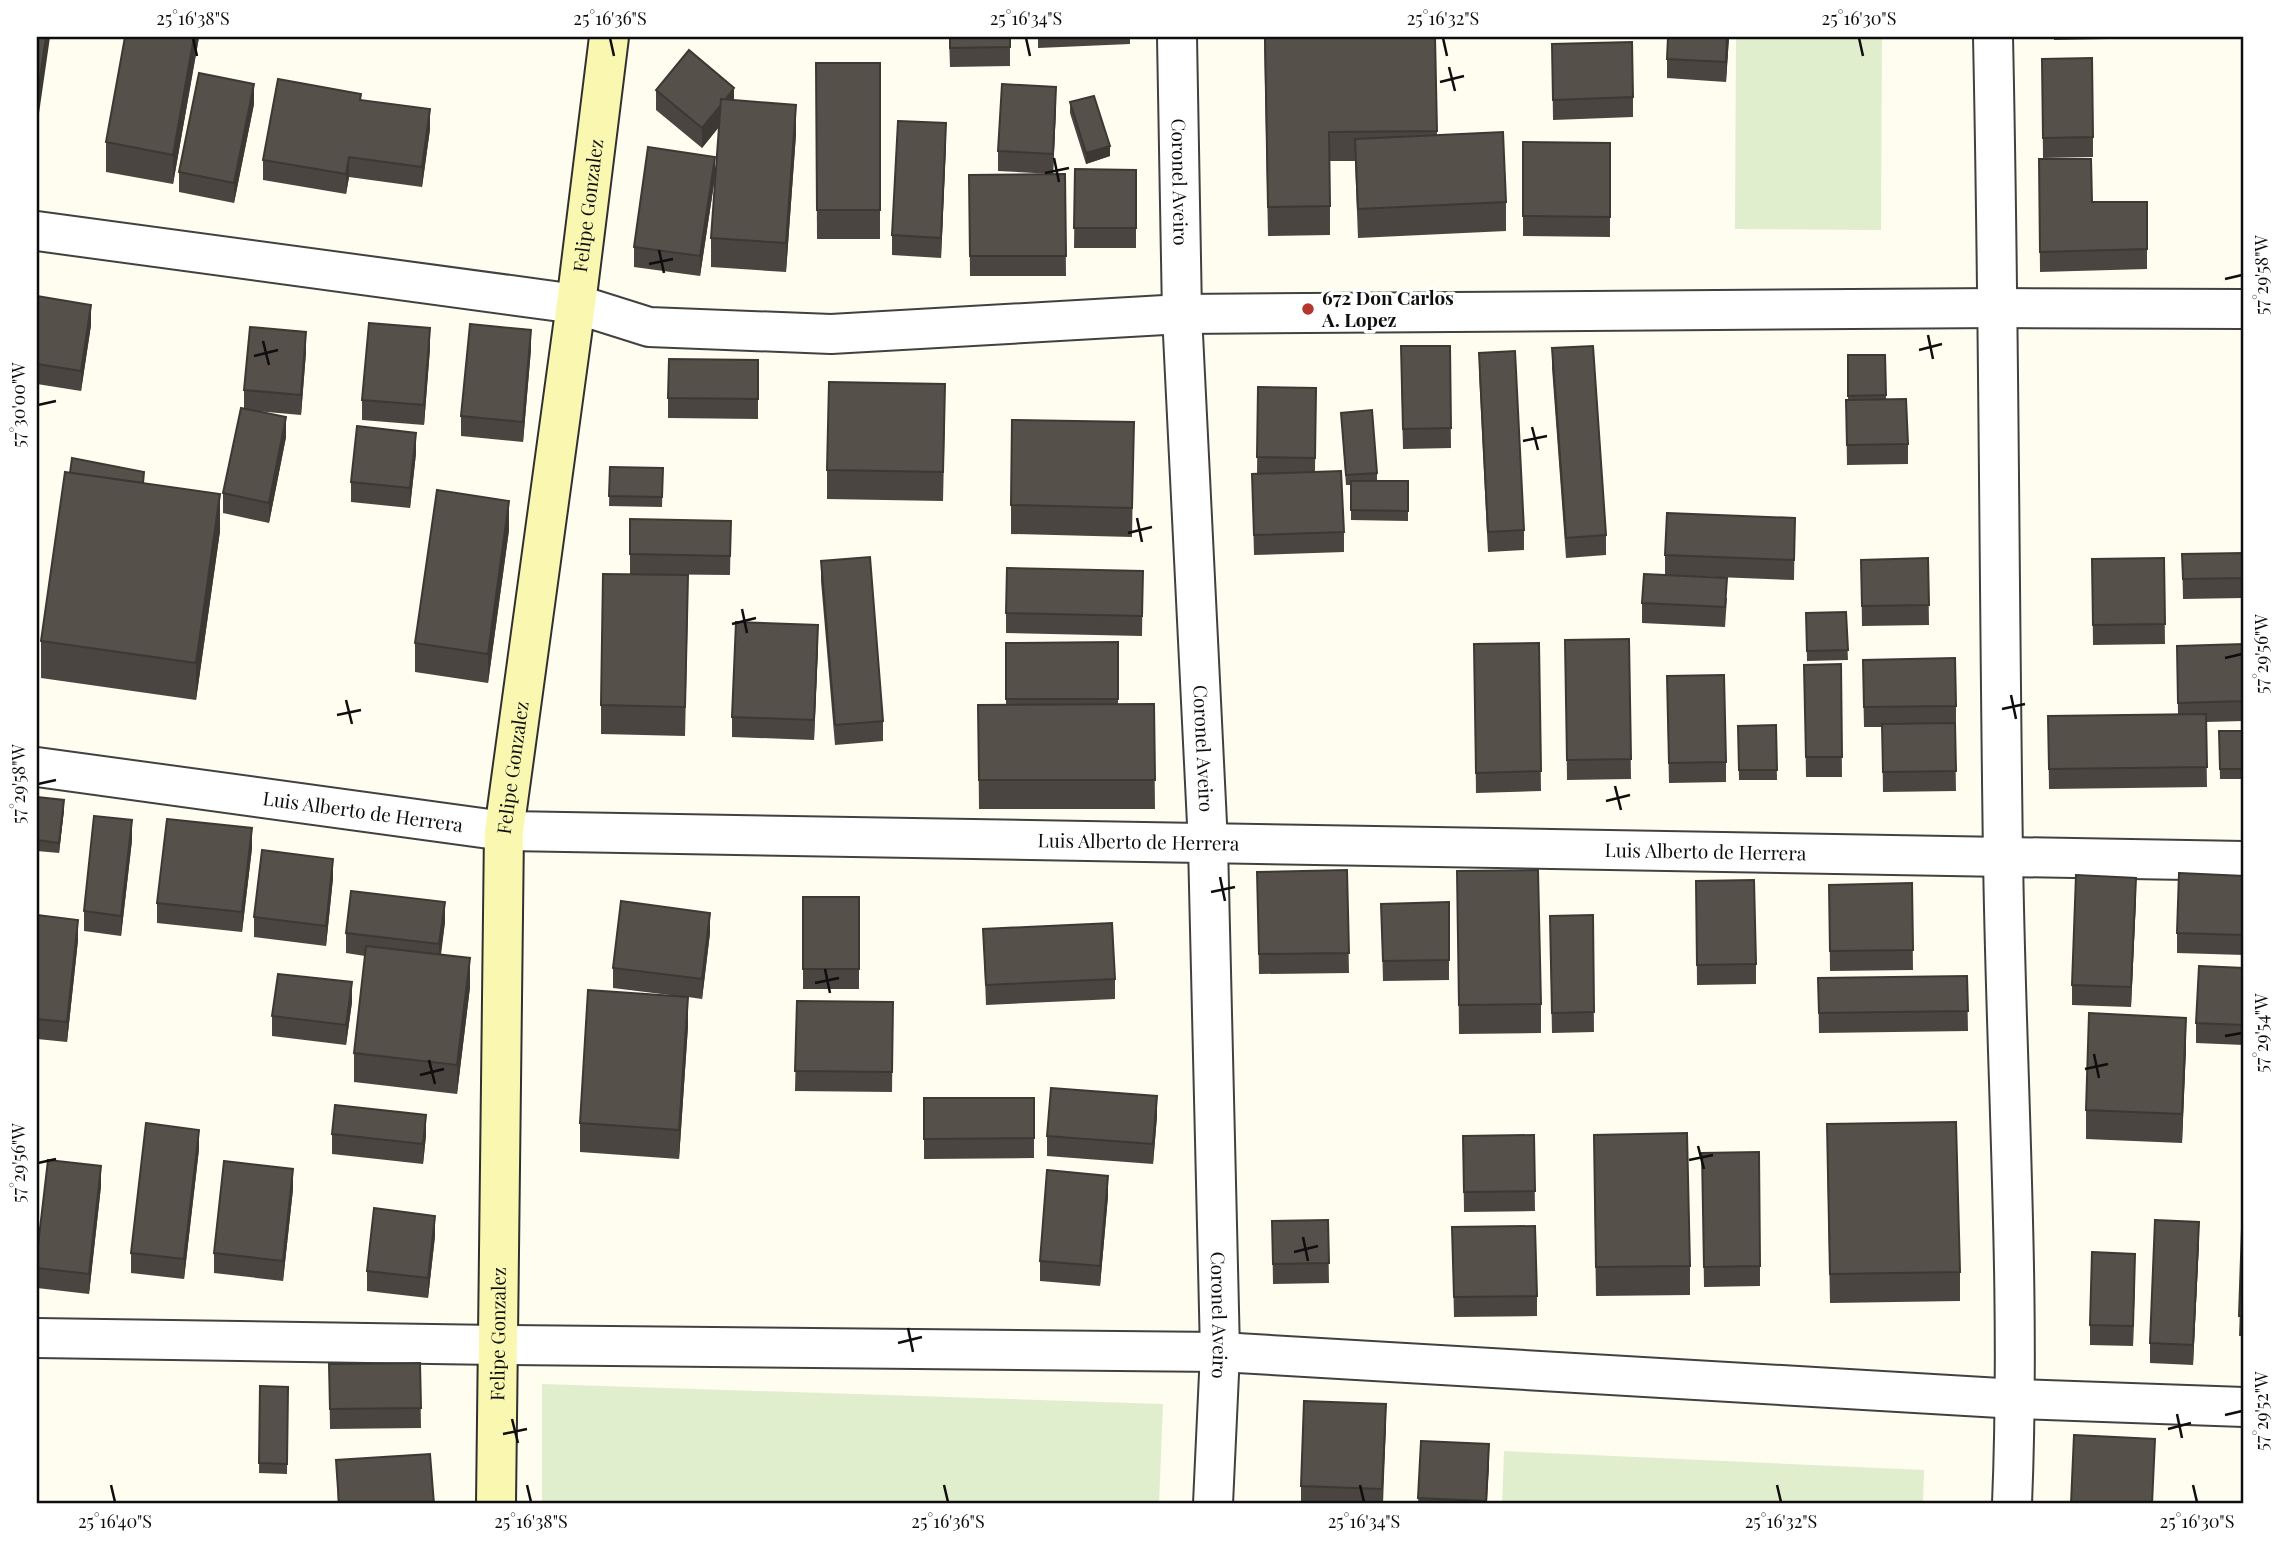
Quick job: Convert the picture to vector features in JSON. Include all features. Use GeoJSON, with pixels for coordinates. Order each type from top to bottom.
{"type":"FeatureCollection","features":[{"type":"Feature","properties":{"kind":"street","name":"Felipe Gonzalez"},"geometry":{"type":"LineString","coordinates":[[496,1504],[504,831],[576,304],[609,37]]}},
{"type":"Feature","properties":{"kind":"street","name":"Coronel Aveiro"},"geometry":{"type":"LineString","coordinates":[[1177,37],[1182,314],[1208,844],[1220,1352],[1213,1504]]}},
{"type":"Feature","properties":{"kind":"street"},"geometry":{"type":"LineString","coordinates":[[1993,37],[1999,308],[2003,857],[2017,1398],[2012,1504]]}},
{"type":"Feature","properties":{"kind":"street"},"geometry":{"type":"LineString","coordinates":[[37,231],[576,304],[649,327],[831,334],[1182,314],[1999,308],[2244,309]]}},
{"type":"Feature","properties":{"kind":"street","name":"Luis Alberto de Herrera"},"geometry":{"type":"LineString","coordinates":[[37,767],[504,831],[2244,861]]}},
{"type":"Feature","properties":{"kind":"street"},"geometry":{"type":"LineString","coordinates":[[37,1338],[1220,1352],[2017,1398],[2244,1407]]}},
{"type":"Feature","properties":{"kind":"green space"},"geometry":{"type":"Polygon","coordinates":[[[1736,37],[1882,37],[1881,230],[1735,229],[1736,37]]]}},
{"type":"Feature","properties":{"kind":"green space"},"geometry":{"type":"Polygon","coordinates":[[[542,1384],[1163,1404],[1159,1504],[542,1504],[542,1384]]]}},
{"type":"Feature","properties":{"kind":"green space"},"geometry":{"type":"Polygon","coordinates":[[[1504,1451],[1924,1470],[1923,1504],[1502,1504],[1504,1451]]]}},
{"type":"Feature","properties":{"kind":"building"},"geometry":{"type":"Polygon","coordinates":[[[37,37],[46,37],[37,98],[37,37]]]}},
{"type":"Feature","properties":{"kind":"building"},"geometry":{"type":"Polygon","coordinates":[[[125,37],[194,37],[173,155],[106,142],[125,37]]]}},
{"type":"Feature","properties":{"kind":"building"},"geometry":{"type":"Polygon","coordinates":[[[950,37],[1010,37],[1010,47],[950,48],[950,37]]]}},
{"type":"Feature","properties":{"kind":"building"},"geometry":{"type":"Polygon","coordinates":[[[1265,37],[1435,37],[1437,131],[1329,132],[1330,206],[1268,207],[1265,37]]]}},
{"type":"Feature","properties":{"kind":"building"},"geometry":{"type":"Polygon","coordinates":[[[1668,37],[1727,37],[1726,62],[1667,59],[1668,37]]]}},
{"type":"Feature","properties":{"kind":"building"},"geometry":{"type":"Polygon","coordinates":[[[1632,42],[1633,97],[1553,100],[1552,44],[1632,42]]]}},
{"type":"Feature","properties":{"kind":"building"},"geometry":{"type":"Polygon","coordinates":[[[689,50],[734,88],[725,100],[721,99],[721,105],[702,128],[656,90],[689,50]]]}},
{"type":"Feature","properties":{"kind":"building"},"geometry":{"type":"Polygon","coordinates":[[[2092,58],[2093,137],[2043,138],[2042,59],[2092,58]]]}},
{"type":"Feature","properties":{"kind":"building"},"geometry":{"type":"Polygon","coordinates":[[[816,63],[880,63],[880,210],[817,210],[816,63]]]}},
{"type":"Feature","properties":{"kind":"building"},"geometry":{"type":"Polygon","coordinates":[[[199,73],[254,84],[234,183],[179,172],[199,73]]]}},
{"type":"Feature","properties":{"kind":"building"},"geometry":{"type":"Polygon","coordinates":[[[278,79],[361,94],[360,100],[430,109],[422,167],[349,157],[346,174],[263,160],[278,79]]]}},
{"type":"Feature","properties":{"kind":"building"},"geometry":{"type":"Polygon","coordinates":[[[1002,84],[1056,87],[1053,154],[998,151],[1002,84]]]}},
{"type":"Feature","properties":{"kind":"building"},"geometry":{"type":"Polygon","coordinates":[[[1094,96],[1110,146],[1086,153],[1070,102],[1094,96]]]}},
{"type":"Feature","properties":{"kind":"building"},"geometry":{"type":"Polygon","coordinates":[[[721,99],[796,105],[786,243],[711,238],[721,99]]]}},
{"type":"Feature","properties":{"kind":"building"},"geometry":{"type":"Polygon","coordinates":[[[898,121],[946,123],[941,238],[892,235],[898,121]]]}},
{"type":"Feature","properties":{"kind":"building"},"geometry":{"type":"Polygon","coordinates":[[[1503,132],[1506,202],[1358,209],[1355,139],[1503,132]]]}},
{"type":"Feature","properties":{"kind":"building"},"geometry":{"type":"Polygon","coordinates":[[[1523,142],[1610,143],[1610,217],[1523,216],[1523,142]]]}},
{"type":"Feature","properties":{"kind":"building"},"geometry":{"type":"Polygon","coordinates":[[[648,147],[715,157],[700,256],[634,247],[648,147]]]}},
{"type":"Feature","properties":{"kind":"building"},"geometry":{"type":"Polygon","coordinates":[[[2039,159],[2091,159],[2092,202],[2147,202],[2147,249],[2040,252],[2039,159]]]}},
{"type":"Feature","properties":{"kind":"building"},"geometry":{"type":"Polygon","coordinates":[[[1075,169],[1136,170],[1136,228],[1074,228],[1075,169]]]}},
{"type":"Feature","properties":{"kind":"building"},"geometry":{"type":"Polygon","coordinates":[[[1065,174],[1066,256],[970,256],[969,175],[1065,174]]]}},
{"type":"Feature","properties":{"kind":"building"},"geometry":{"type":"Polygon","coordinates":[[[37,296],[91,305],[81,371],[37,364],[37,296]]]}},
{"type":"Feature","properties":{"kind":"building"},"geometry":{"type":"Polygon","coordinates":[[[369,323],[430,328],[424,405],[362,400],[369,323]]]}},
{"type":"Feature","properties":{"kind":"building"},"geometry":{"type":"Polygon","coordinates":[[[470,324],[531,330],[523,422],[461,416],[470,324]]]}},
{"type":"Feature","properties":{"kind":"building"},"geometry":{"type":"Polygon","coordinates":[[[250,327],[306,332],[301,395],[244,390],[250,327]]]}},
{"type":"Feature","properties":{"kind":"building"},"geometry":{"type":"Polygon","coordinates":[[[1401,346],[1450,346],[1451,428],[1403,429],[1401,346]]]}},
{"type":"Feature","properties":{"kind":"building"},"geometry":{"type":"Polygon","coordinates":[[[1593,346],[1606,535],[1566,538],[1552,348],[1593,346]]]}},
{"type":"Feature","properties":{"kind":"building"},"geometry":{"type":"Polygon","coordinates":[[[1515,351],[1524,530],[1488,532],[1479,353],[1515,351]]]}},
{"type":"Feature","properties":{"kind":"building"},"geometry":{"type":"Polygon","coordinates":[[[1848,355],[1885,355],[1886,395],[1848,396],[1848,355]]]}},
{"type":"Feature","properties":{"kind":"building"},"geometry":{"type":"Polygon","coordinates":[[[669,359],[758,360],[758,399],[668,398],[669,359]]]}},
{"type":"Feature","properties":{"kind":"building"},"geometry":{"type":"Polygon","coordinates":[[[829,382],[945,384],[943,472],[827,470],[829,382]]]}},
{"type":"Feature","properties":{"kind":"building"},"geometry":{"type":"Polygon","coordinates":[[[1258,387],[1316,388],[1315,458],[1257,457],[1258,387]]]}},
{"type":"Feature","properties":{"kind":"building"},"geometry":{"type":"Polygon","coordinates":[[[1906,399],[1908,444],[1847,445],[1846,400],[1906,399]]]}},
{"type":"Feature","properties":{"kind":"building"},"geometry":{"type":"Polygon","coordinates":[[[241,408],[286,417],[269,503],[223,493],[241,408]]]}},
{"type":"Feature","properties":{"kind":"building"},"geometry":{"type":"Polygon","coordinates":[[[1372,410],[1377,473],[1346,475],[1341,413],[1372,410]]]}},
{"type":"Feature","properties":{"kind":"building"},"geometry":{"type":"Polygon","coordinates":[[[1012,420],[1134,422],[1132,508],[1011,505],[1012,420]]]}},
{"type":"Feature","properties":{"kind":"building"},"geometry":{"type":"Polygon","coordinates":[[[357,426],[416,433],[410,488],[351,482],[357,426]]]}},
{"type":"Feature","properties":{"kind":"building"},"geometry":{"type":"Polygon","coordinates":[[[72,458],[144,472],[143,483],[70,473],[72,458]]]}},
{"type":"Feature","properties":{"kind":"building"},"geometry":{"type":"Polygon","coordinates":[[[610,467],[663,468],[662,497],[609,496],[610,467]]]}},
{"type":"Feature","properties":{"kind":"building"},"geometry":{"type":"Polygon","coordinates":[[[1341,471],[1344,532],[1254,535],[1252,474],[1341,471]]]}},
{"type":"Feature","properties":{"kind":"building"},"geometry":{"type":"Polygon","coordinates":[[[65,472],[220,494],[196,663],[41,641],[65,472]]]}},
{"type":"Feature","properties":{"kind":"building"},"geometry":{"type":"Polygon","coordinates":[[[1351,481],[1408,481],[1408,511],[1351,510],[1351,481]]]}},
{"type":"Feature","properties":{"kind":"building"},"geometry":{"type":"Polygon","coordinates":[[[437,490],[509,501],[488,654],[415,643],[437,490]]]}},
{"type":"Feature","properties":{"kind":"building"},"geometry":{"type":"Polygon","coordinates":[[[1667,513],[1795,518],[1794,560],[1665,555],[1667,513]]]}},
{"type":"Feature","properties":{"kind":"building"},"geometry":{"type":"Polygon","coordinates":[[[630,519],[731,521],[730,556],[630,554],[630,519]]]}},
{"type":"Feature","properties":{"kind":"building"},"geometry":{"type":"Polygon","coordinates":[[[2244,553],[2244,578],[2183,579],[2182,554],[2244,553]]]}},
{"type":"Feature","properties":{"kind":"building"},"geometry":{"type":"Polygon","coordinates":[[[870,557],[883,721],[835,725],[821,561],[870,557]]]}},
{"type":"Feature","properties":{"kind":"building"},"geometry":{"type":"Polygon","coordinates":[[[1928,558],[1929,605],[1862,606],[1861,560],[1928,558]]]}},
{"type":"Feature","properties":{"kind":"building"},"geometry":{"type":"Polygon","coordinates":[[[2164,558],[2165,624],[2093,625],[2092,559],[2164,558]]]}},
{"type":"Feature","properties":{"kind":"building"},"geometry":{"type":"Polygon","coordinates":[[[1007,568],[1143,571],[1142,616],[1006,613],[1007,568]]]}},
{"type":"Feature","properties":{"kind":"building"},"geometry":{"type":"Polygon","coordinates":[[[603,574],[688,575],[685,707],[601,705],[603,574]]]}},
{"type":"Feature","properties":{"kind":"building"},"geometry":{"type":"Polygon","coordinates":[[[1644,574],[1727,578],[1725,607],[1642,603],[1644,574]]]}},
{"type":"Feature","properties":{"kind":"building"},"geometry":{"type":"Polygon","coordinates":[[[1846,612],[1848,650],[1807,651],[1806,613],[1846,612]]]}},
{"type":"Feature","properties":{"kind":"building"},"geometry":{"type":"Polygon","coordinates":[[[736,622],[818,625],[814,720],[732,717],[736,622]]]}},
{"type":"Feature","properties":{"kind":"building"},"geometry":{"type":"Polygon","coordinates":[[[1629,639],[1631,759],[1567,760],[1565,640],[1629,639]]]}},
{"type":"Feature","properties":{"kind":"building"},"geometry":{"type":"Polygon","coordinates":[[[1118,642],[1118,699],[1006,699],[1006,643],[1118,642]]]}},
{"type":"Feature","properties":{"kind":"building"},"geometry":{"type":"Polygon","coordinates":[[[1539,643],[1541,771],[1476,773],[1474,644],[1539,643]]]}},
{"type":"Feature","properties":{"kind":"building"},"geometry":{"type":"Polygon","coordinates":[[[2244,644],[2244,701],[2178,703],[2177,646],[2244,644]]]}},
{"type":"Feature","properties":{"kind":"building"},"geometry":{"type":"Polygon","coordinates":[[[1955,658],[1956,706],[1864,707],[1863,660],[1955,658]]]}},
{"type":"Feature","properties":{"kind":"building"},"geometry":{"type":"Polygon","coordinates":[[[1841,664],[1842,757],[1806,757],[1804,665],[1841,664]]]}},
{"type":"Feature","properties":{"kind":"building"},"geometry":{"type":"Polygon","coordinates":[[[1724,675],[1726,762],[1669,763],[1667,676],[1724,675]]]}},
{"type":"Feature","properties":{"kind":"building"},"geometry":{"type":"Polygon","coordinates":[[[1154,704],[1155,780],[979,780],[978,705],[1154,704]]]}},
{"type":"Feature","properties":{"kind":"building"},"geometry":{"type":"Polygon","coordinates":[[[2206,714],[2207,767],[2049,769],[2048,716],[2206,714]]]}},
{"type":"Feature","properties":{"kind":"building"},"geometry":{"type":"Polygon","coordinates":[[[1955,723],[1956,771],[1883,772],[1882,724],[1955,723]]]}},
{"type":"Feature","properties":{"kind":"building"},"geometry":{"type":"Polygon","coordinates":[[[1776,725],[1777,770],[1739,770],[1738,726],[1776,725]]]}},
{"type":"Feature","properties":{"kind":"building"},"geometry":{"type":"Polygon","coordinates":[[[2219,731],[2244,731],[2244,769],[2220,769],[2219,731]]]}},
{"type":"Feature","properties":{"kind":"building"},"geometry":{"type":"Polygon","coordinates":[[[37,797],[64,800],[59,843],[37,840],[37,797]]]}},
{"type":"Feature","properties":{"kind":"building"},"geometry":{"type":"Polygon","coordinates":[[[94,816],[132,820],[121,916],[84,911],[94,816]]]}},
{"type":"Feature","properties":{"kind":"building"},"geometry":{"type":"Polygon","coordinates":[[[167,819],[252,828],[242,912],[157,903],[167,819]]]}},
{"type":"Feature","properties":{"kind":"building"},"geometry":{"type":"Polygon","coordinates":[[[262,850],[333,859],[326,926],[254,917],[262,850]]]}},
{"type":"Feature","properties":{"kind":"building"},"geometry":{"type":"Polygon","coordinates":[[[1347,870],[1349,953],[1259,954],[1257,872],[1347,870]]]}},
{"type":"Feature","properties":{"kind":"building"},"geometry":{"type":"Polygon","coordinates":[[[1538,870],[1541,1004],[1459,1005],[1457,871],[1538,870]]]}},
{"type":"Feature","properties":{"kind":"building"},"geometry":{"type":"Polygon","coordinates":[[[2179,873],[2244,876],[2244,935],[2177,933],[2179,873]]]}},
{"type":"Feature","properties":{"kind":"building"},"geometry":{"type":"Polygon","coordinates":[[[2076,875],[2136,878],[2131,987],[2072,985],[2076,875]]]}},
{"type":"Feature","properties":{"kind":"building"},"geometry":{"type":"Polygon","coordinates":[[[1754,880],[1756,964],[1697,965],[1696,881],[1754,880]]]}},
{"type":"Feature","properties":{"kind":"building"},"geometry":{"type":"Polygon","coordinates":[[[1912,883],[1913,950],[1830,951],[1829,885],[1912,883]]]}},
{"type":"Feature","properties":{"kind":"building"},"geometry":{"type":"Polygon","coordinates":[[[351,891],[445,902],[439,944],[346,933],[351,891]]]}},
{"type":"Feature","properties":{"kind":"building"},"geometry":{"type":"Polygon","coordinates":[[[803,897],[859,897],[859,969],[803,969],[803,897]]]}},
{"type":"Feature","properties":{"kind":"building"},"geometry":{"type":"Polygon","coordinates":[[[621,901],[710,913],[702,979],[613,968],[621,901]]]}},
{"type":"Feature","properties":{"kind":"building"},"geometry":{"type":"Polygon","coordinates":[[[1449,902],[1449,960],[1383,961],[1381,904],[1449,902]]]}},
{"type":"Feature","properties":{"kind":"building"},"geometry":{"type":"Polygon","coordinates":[[[37,915],[78,920],[67,1022],[37,1019],[37,915]]]}},
{"type":"Feature","properties":{"kind":"building"},"geometry":{"type":"Polygon","coordinates":[[[1593,915],[1594,1012],[1552,1013],[1550,916],[1593,915]]]}},
{"type":"Feature","properties":{"kind":"building"},"geometry":{"type":"Polygon","coordinates":[[[1112,923],[1115,979],[986,985],[983,929],[1112,923]]]}},
{"type":"Feature","properties":{"kind":"building"},"geometry":{"type":"Polygon","coordinates":[[[366,946],[470,958],[457,1065],[354,1053],[366,946]]]}},
{"type":"Feature","properties":{"kind":"building"},"geometry":{"type":"Polygon","coordinates":[[[2199,966],[2244,968],[2244,1025],[2196,1023],[2199,966]]]}},
{"type":"Feature","properties":{"kind":"building"},"geometry":{"type":"Polygon","coordinates":[[[278,974],[352,982],[346,1025],[272,1016],[278,974]]]}},
{"type":"Feature","properties":{"kind":"building"},"geometry":{"type":"Polygon","coordinates":[[[1967,976],[1968,1011],[1819,1013],[1818,978],[1967,976]]]}},
{"type":"Feature","properties":{"kind":"building"},"geometry":{"type":"Polygon","coordinates":[[[588,990],[688,997],[679,1130],[580,1123],[588,990]]]}},
{"type":"Feature","properties":{"kind":"building"},"geometry":{"type":"Polygon","coordinates":[[[797,1001],[893,1002],[892,1072],[795,1071],[797,1001]]]}},
{"type":"Feature","properties":{"kind":"building"},"geometry":{"type":"Polygon","coordinates":[[[2089,1013],[2186,1018],[2182,1114],[2086,1110],[2089,1013]]]}},
{"type":"Feature","properties":{"kind":"building"},"geometry":{"type":"Polygon","coordinates":[[[1051,1088],[1157,1096],[1153,1144],[1047,1136],[1051,1088]]]}},
{"type":"Feature","properties":{"kind":"building"},"geometry":{"type":"Polygon","coordinates":[[[924,1098],[1034,1098],[1034,1138],[924,1139],[924,1098]]]}},
{"type":"Feature","properties":{"kind":"building"},"geometry":{"type":"Polygon","coordinates":[[[335,1105],[426,1115],[423,1144],[332,1134],[335,1105]]]}},
{"type":"Feature","properties":{"kind":"building"},"geometry":{"type":"Polygon","coordinates":[[[1956,1122],[1960,1272],[1830,1274],[1827,1124],[1956,1122]]]}},
{"type":"Feature","properties":{"kind":"building"},"geometry":{"type":"Polygon","coordinates":[[[146,1123],[199,1130],[184,1259],[131,1253],[146,1123]]]}},
{"type":"Feature","properties":{"kind":"building"},"geometry":{"type":"Polygon","coordinates":[[[1687,1133],[1690,1266],[1596,1267],[1594,1135],[1687,1133]]]}},
{"type":"Feature","properties":{"kind":"building"},"geometry":{"type":"Polygon","coordinates":[[[1534,1135],[1535,1191],[1464,1192],[1463,1136],[1534,1135]]]}},
{"type":"Feature","properties":{"kind":"building"},"geometry":{"type":"Polygon","coordinates":[[[1759,1152],[1760,1266],[1704,1267],[1702,1153],[1759,1152]]]}},
{"type":"Feature","properties":{"kind":"building"},"geometry":{"type":"Polygon","coordinates":[[[48,1160],[101,1166],[89,1274],[37,1268],[48,1160]]]}},
{"type":"Feature","properties":{"kind":"building"},"geometry":{"type":"Polygon","coordinates":[[[224,1161],[293,1169],[283,1261],[214,1253],[224,1161]]]}},
{"type":"Feature","properties":{"kind":"building"},"geometry":{"type":"Polygon","coordinates":[[[1047,1170],[1108,1176],[1100,1266],[1040,1261],[1047,1170]]]}},
{"type":"Feature","properties":{"kind":"building"},"geometry":{"type":"Polygon","coordinates":[[[2243,1199],[2244,1316],[2239,1316],[2243,1199]]]}},
{"type":"Feature","properties":{"kind":"building"},"geometry":{"type":"Polygon","coordinates":[[[374,1208],[435,1216],[428,1278],[367,1271],[374,1208]]]}},
{"type":"Feature","properties":{"kind":"building"},"geometry":{"type":"Polygon","coordinates":[[[1328,1220],[1329,1263],[1273,1264],[1272,1221],[1328,1220]]]}},
{"type":"Feature","properties":{"kind":"building"},"geometry":{"type":"Polygon","coordinates":[[[2155,1220],[2199,1222],[2193,1345],[2150,1343],[2155,1220]]]}},
{"type":"Feature","properties":{"kind":"building"},"geometry":{"type":"Polygon","coordinates":[[[1535,1226],[1537,1296],[1454,1297],[1452,1227],[1535,1226]]]}},
{"type":"Feature","properties":{"kind":"building"},"geometry":{"type":"Polygon","coordinates":[[[2092,1252],[2135,1254],[2133,1326],[2090,1325],[2092,1252]]]}},
{"type":"Feature","properties":{"kind":"building"},"geometry":{"type":"Polygon","coordinates":[[[420,1363],[421,1408],[330,1409],[329,1364],[420,1363]]]}},
{"type":"Feature","properties":{"kind":"building"},"geometry":{"type":"Polygon","coordinates":[[[260,1386],[288,1387],[287,1464],[259,1463],[260,1386]]]}},
{"type":"Feature","properties":{"kind":"building"},"geometry":{"type":"Polygon","coordinates":[[[1304,1401],[1386,1404],[1382,1489],[1301,1486],[1304,1401]]]}},
{"type":"Feature","properties":{"kind":"building"},"geometry":{"type":"Polygon","coordinates":[[[2074,1435],[2155,1439],[2152,1504],[2071,1504],[2074,1435]]]}},
{"type":"Feature","properties":{"kind":"building"},"geometry":{"type":"Polygon","coordinates":[[[1421,1441],[1489,1444],[1486,1501],[1418,1498],[1421,1441]]]}},
{"type":"Feature","properties":{"kind":"building"},"geometry":{"type":"Polygon","coordinates":[[[430,1454],[434,1504],[339,1504],[336,1460],[430,1454]]]}},
{"type":"Feature","properties":{"kind":"place","name":"672 Don Carlos A. Lopez"},"geometry":{"type":"Point","coordinates":[1308,309]}}]}
